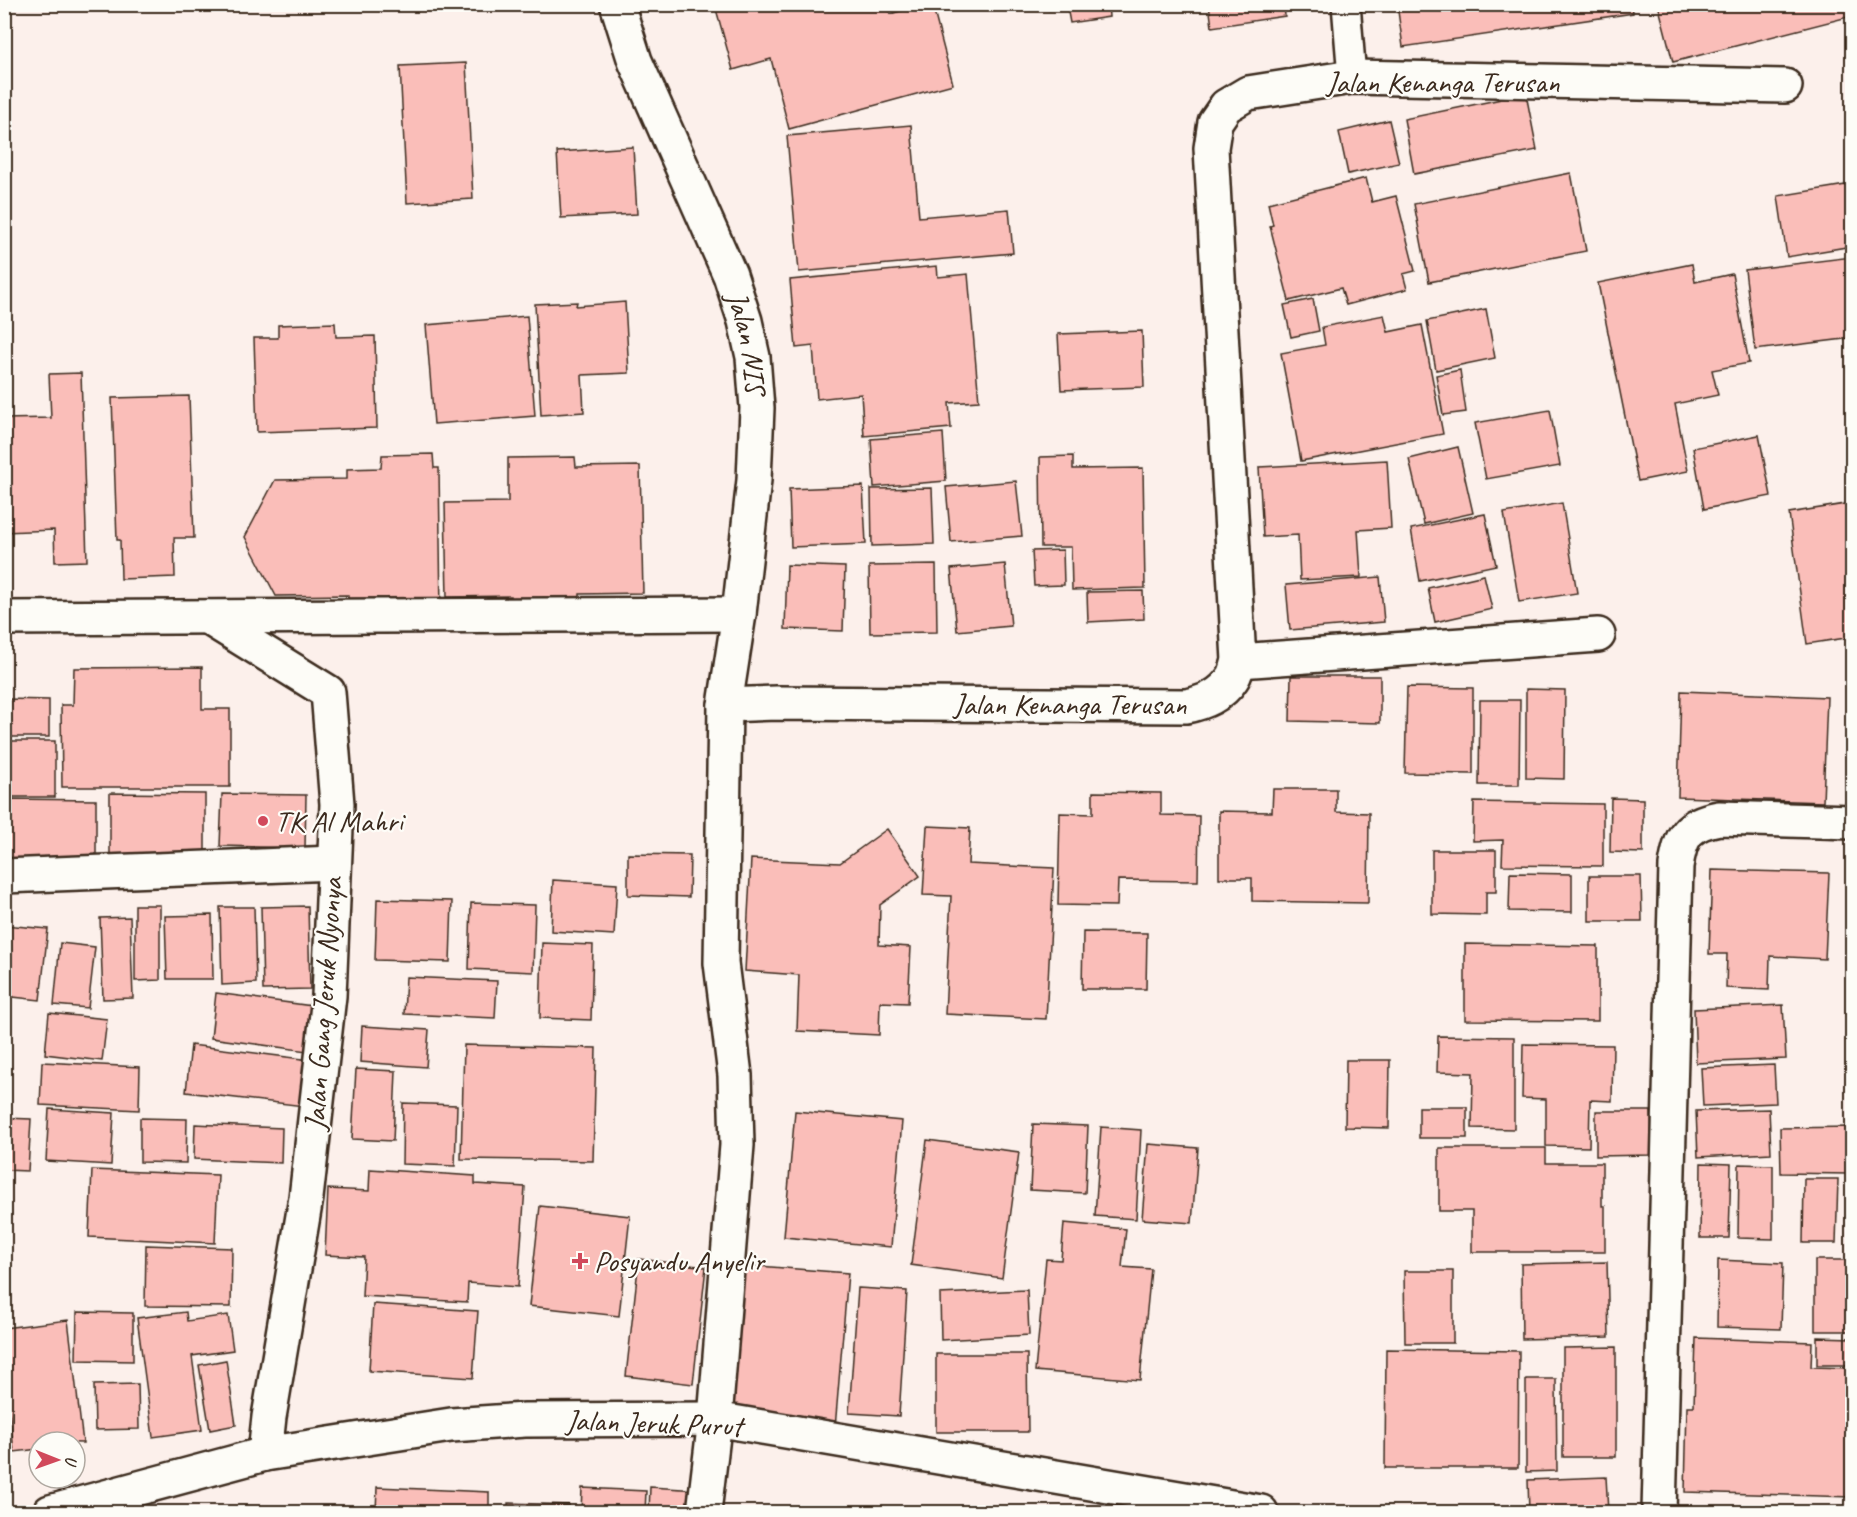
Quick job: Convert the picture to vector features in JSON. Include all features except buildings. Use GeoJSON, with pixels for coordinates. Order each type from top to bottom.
{"type":"FeatureCollection","features":[{"type":"Feature","properties":{"kind":"street","name":"Jalan NIS"},"geometry":{"type":"LineString","coordinates":[[617,4],[635,61],[729,275],[745,321],[753,357],[757,408],[754,480],[739,614],[725,705]]}},
{"type":"Feature","properties":{"kind":"street","name":"Jalan Kenanga Terusan"},"geometry":{"type":"LineString","coordinates":[[725,705],[788,703],[1186,706],[1203,703],[1232,680],[1239,661],[1211,148],[1215,122],[1226,106],[1248,93],[1352,77],[1785,86]]}},
{"type":"Feature","properties":{"kind":"street"},"geometry":{"type":"LineString","coordinates":[[4,618],[739,614]]}},
{"type":"Feature","properties":{"kind":"street","name":"Jalan Gang Jeruk Nyonya"},"geometry":{"type":"LineString","coordinates":[[207,617],[328,692],[337,804],[329,996],[318,1105],[306,1198],[269,1417],[265,1454]]}},
{"type":"Feature","properties":{"kind":"street"},"geometry":{"type":"LineString","coordinates":[[1239,661],[1598,635]]}},
{"type":"Feature","properties":{"kind":"street"},"geometry":{"type":"LineString","coordinates":[[704,1512],[737,1145],[735,1075],[721,963],[725,705]]}},
{"type":"Feature","properties":{"kind":"street"},"geometry":{"type":"LineString","coordinates":[[1659,1512],[1676,866],[1679,846],[1687,831],[1702,821],[1719,818],[1852,822]]}},
{"type":"Feature","properties":{"kind":"street"},"geometry":{"type":"LineString","coordinates":[[4,876],[334,863]]}},
{"type":"Feature","properties":{"kind":"street","name":"Jalan Jeruk Purut"},"geometry":{"type":"LineString","coordinates":[[50,1512],[265,1454],[451,1425],[525,1420],[714,1419],[1261,1512]]}},
{"type":"Feature","properties":{"kind":"lane"},"geometry":{"type":"LineString","coordinates":[[1346,4],[1352,77]]}},
{"type":"Feature","properties":{"kind":"place","name":"TK Al Mahri"},"geometry":{"type":"Point","coordinates":[263,821]}},
{"type":"Feature","properties":{"kind":"place","name":"Posyandu Anyelir"},"geometry":{"type":"Point","coordinates":[580,1261]}}]}
